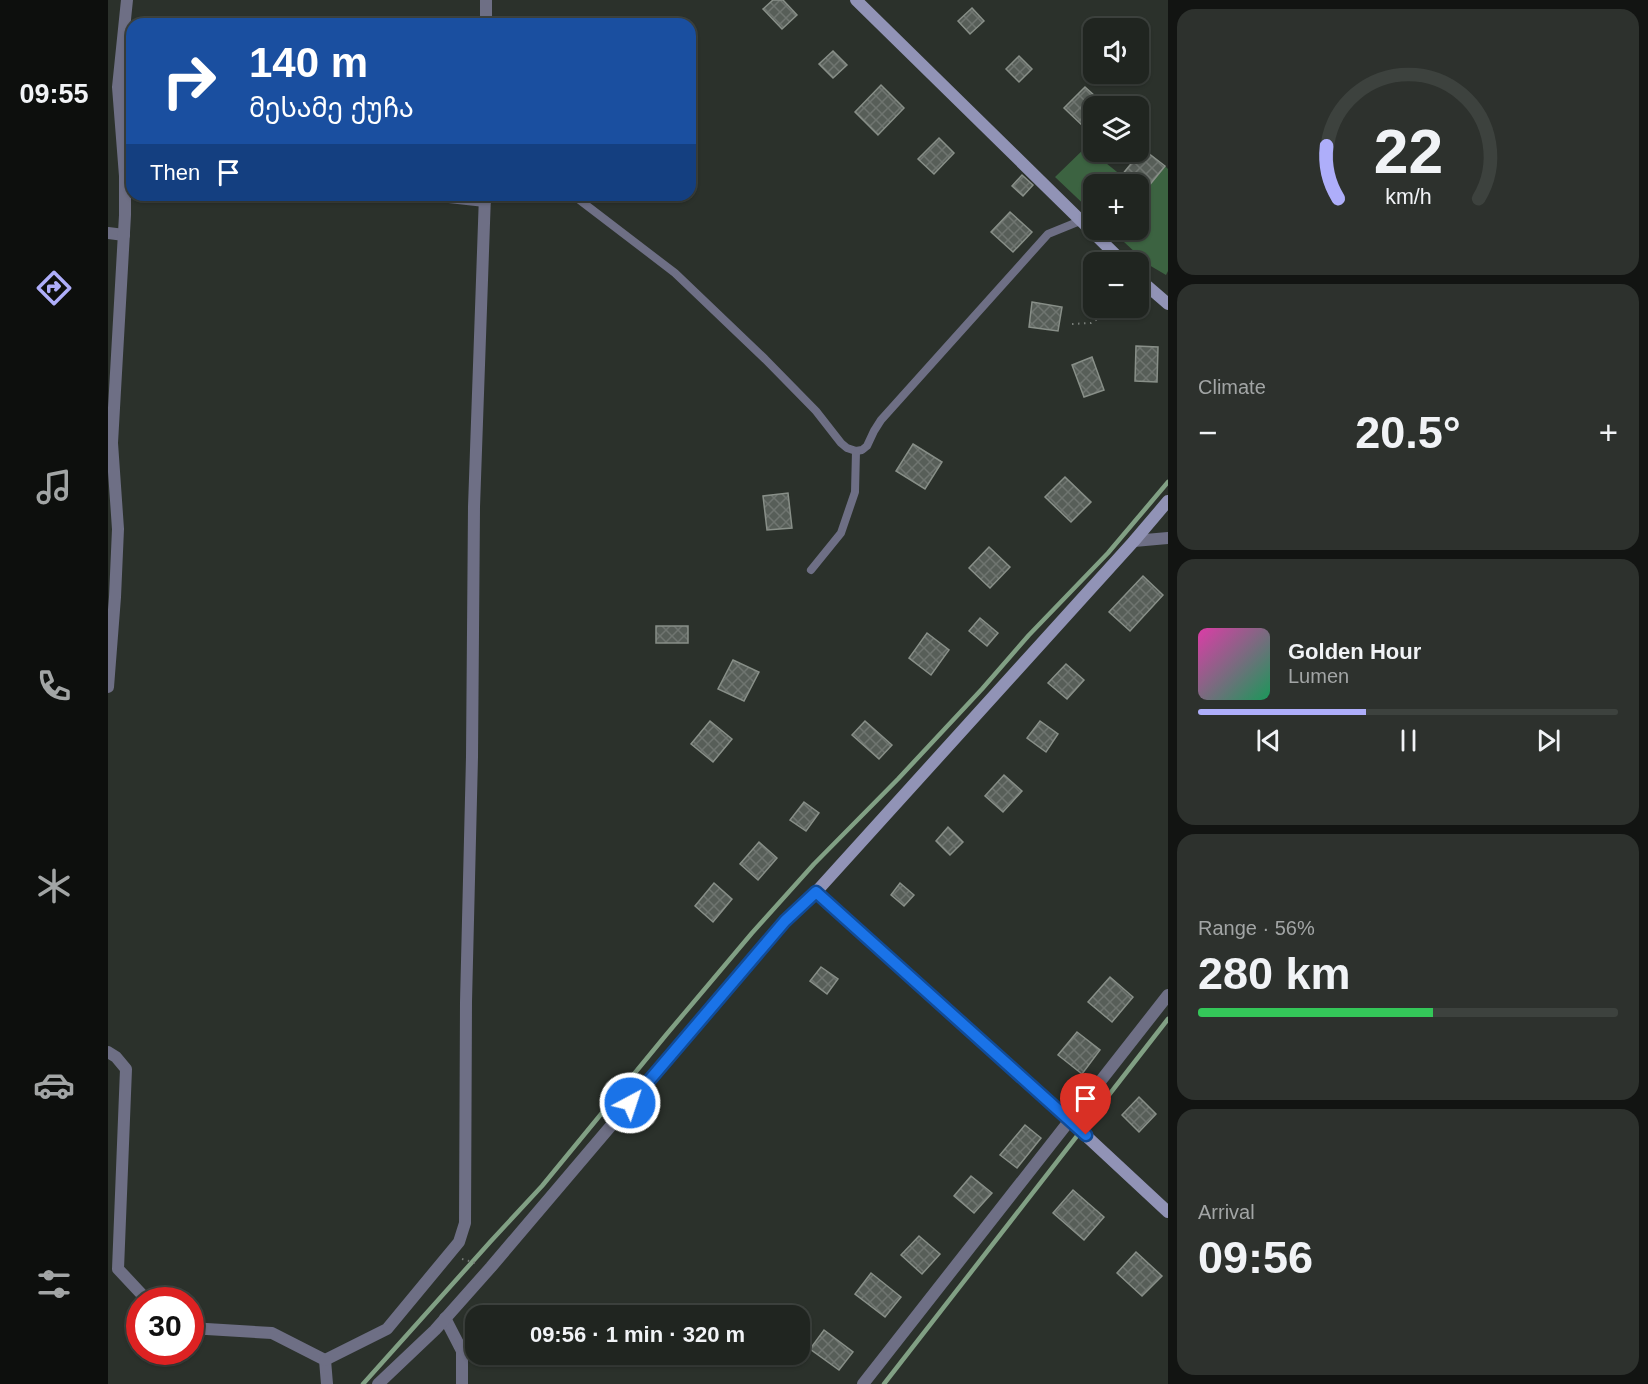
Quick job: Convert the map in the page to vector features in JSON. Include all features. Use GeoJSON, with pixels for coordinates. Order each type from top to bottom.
{"type":"FeatureCollection","features":[{"type":"Feature","properties":{"kind":"street"},"geometry":{"type":"LineString","coordinates":[[126,0],[118,87],[126,149]]}},
{"type":"Feature","properties":{"kind":"street"},"geometry":{"type":"LineString","coordinates":[[486,0],[486,18]]}},
{"type":"Feature","properties":{"kind":"street"},"geometry":{"type":"LineString","coordinates":[[856,0],[1113,252]]}},
{"type":"Feature","properties":{"kind":"street"},"geometry":{"type":"LineString","coordinates":[[108,687],[118,529],[112,443],[127,201]]}},
{"type":"Feature","properties":{"kind":"street"},"geometry":{"type":"LineString","coordinates":[[325,1360],[387,1329],[459,1242],[465,1223],[465,1013],[472,757],[474,507],[485,201]]}},
{"type":"Feature","properties":{"kind":"street"},"geometry":{"type":"LineString","coordinates":[[108,233],[124,235]]}},
{"type":"Feature","properties":{"kind":"street"},"geometry":{"type":"LineString","coordinates":[[1149,288],[1168,304]]}},
{"type":"Feature","properties":{"kind":"street"},"geometry":{"type":"LineString","coordinates":[[378,1384],[445,1318],[491,1267],[785,921],[816,892],[1168,501]]}},
{"type":"Feature","properties":{"kind":"street"},"geometry":{"type":"LineString","coordinates":[[1134,541],[1168,538]]}},
{"type":"Feature","properties":{"kind":"street"},"geometry":{"type":"LineString","coordinates":[[816,892],[1168,1212]]}},
{"type":"Feature","properties":{"kind":"street"},"geometry":{"type":"LineString","coordinates":[[864,1384],[1168,995]]}},
{"type":"Feature","properties":{"kind":"street"},"geometry":{"type":"LineString","coordinates":[[108,1052],[116,1057],[126,1069],[113,1267],[134,1287]]}},
{"type":"Feature","properties":{"kind":"street"},"geometry":{"type":"LineString","coordinates":[[445,1318],[462,1351],[462,1384]]}},
{"type":"Feature","properties":{"kind":"street"},"geometry":{"type":"LineString","coordinates":[[204,1329],[272,1333],[325,1360]]}},
{"type":"Feature","properties":{"kind":"street"},"geometry":{"type":"LineString","coordinates":[[325,1360],[327,1384]]}},
{"type":"Feature","properties":{"kind":"lane"},"geometry":{"type":"LineString","coordinates":[[581,201],[675,273],[765,358],[816,411],[841,443],[856,451],[867,446],[881,420],[1048,234],[1080,221]]}},
{"type":"Feature","properties":{"kind":"lane"},"geometry":{"type":"LineString","coordinates":[[811,570],[841,533],[855,492],[856,451]]}},
{"type":"Feature","properties":{"kind":"path"},"geometry":{"type":"LineString","coordinates":[[1072,324],[1091,323],[1099,318]]}},
{"type":"Feature","properties":{"kind":"path"},"geometry":{"type":"LineString","coordinates":[[448,1255],[491,1267]]}},
{"type":"Feature","properties":{"kind":"green space"},"geometry":{"type":"Polygon","coordinates":[[[1083,150],[1083,162],[1105,162],[1120,174],[1083,174],[1083,204],[1055,177],[1083,150]]]}},
{"type":"Feature","properties":{"kind":"green space"},"geometry":{"type":"Polygon","coordinates":[[[1165,166],[1168,169],[1168,271],[1166,275],[1149,265],[1149,252],[1135,252],[1122,240],[1149,240],[1149,186],[1165,166]]]}},
{"type":"Feature","properties":{"kind":"building"},"geometry":{"type":"Polygon","coordinates":[[[773,0],[783,0],[797,15],[782,29],[763,9],[773,0]]]}},
{"type":"Feature","properties":{"kind":"building"},"geometry":{"type":"Polygon","coordinates":[[[972,8],[984,21],[970,34],[958,21],[972,8]]]}},
{"type":"Feature","properties":{"kind":"building"},"geometry":{"type":"Polygon","coordinates":[[[833,51],[847,65],[833,78],[819,64],[833,51]]]}},
{"type":"Feature","properties":{"kind":"building"},"geometry":{"type":"Polygon","coordinates":[[[1019,56],[1032,69],[1019,82],[1006,69],[1019,56]]]}},
{"type":"Feature","properties":{"kind":"building"},"geometry":{"type":"Polygon","coordinates":[[[881,85],[904,108],[878,135],[855,112],[881,85]]]}},
{"type":"Feature","properties":{"kind":"building"},"geometry":{"type":"Polygon","coordinates":[[[1085,87],[1095,96],[1083,96],[1083,126],[1064,108],[1085,87]]]}},
{"type":"Feature","properties":{"kind":"building"},"geometry":{"type":"Polygon","coordinates":[[[939,138],[954,153],[934,174],[918,159],[939,138]]]}},
{"type":"Feature","properties":{"kind":"building"},"geometry":{"type":"Polygon","coordinates":[[[1149,154],[1165,166],[1149,186],[1149,174],[1123,174],[1132,162],[1149,162],[1149,154]]]}},
{"type":"Feature","properties":{"kind":"building"},"geometry":{"type":"Polygon","coordinates":[[[1022,175],[1033,185],[1023,196],[1012,186],[1022,175]]]}},
{"type":"Feature","properties":{"kind":"building"},"geometry":{"type":"Polygon","coordinates":[[[1010,212],[1032,232],[1013,252],[991,232],[1010,212]]]}},
{"type":"Feature","properties":{"kind":"building"},"geometry":{"type":"Polygon","coordinates":[[[1032,302],[1062,307],[1058,331],[1029,327],[1032,302]]]}},
{"type":"Feature","properties":{"kind":"building"},"geometry":{"type":"Polygon","coordinates":[[[1136,346],[1158,347],[1157,382],[1135,381],[1136,346]]]}},
{"type":"Feature","properties":{"kind":"building"},"geometry":{"type":"Polygon","coordinates":[[[1092,357],[1104,390],[1084,397],[1072,365],[1092,357]]]}},
{"type":"Feature","properties":{"kind":"building"},"geometry":{"type":"Polygon","coordinates":[[[913,444],[942,462],[925,489],[896,471],[913,444]]]}},
{"type":"Feature","properties":{"kind":"building"},"geometry":{"type":"Polygon","coordinates":[[[1065,477],[1091,502],[1071,522],[1045,497],[1065,477]]]}},
{"type":"Feature","properties":{"kind":"building"},"geometry":{"type":"Polygon","coordinates":[[[788,493],[792,528],[767,530],[763,496],[788,493]]]}},
{"type":"Feature","properties":{"kind":"building"},"geometry":{"type":"Polygon","coordinates":[[[989,547],[1010,567],[990,588],[969,568],[989,547]]]}},
{"type":"Feature","properties":{"kind":"building"},"geometry":{"type":"Polygon","coordinates":[[[1143,576],[1163,595],[1130,631],[1109,612],[1143,576]]]}},
{"type":"Feature","properties":{"kind":"building"},"geometry":{"type":"Polygon","coordinates":[[[980,618],[998,633],[987,646],[969,631],[980,618]]]}},
{"type":"Feature","properties":{"kind":"building"},"geometry":{"type":"Polygon","coordinates":[[[656,626],[688,626],[688,643],[656,643],[656,626]]]}},
{"type":"Feature","properties":{"kind":"building"},"geometry":{"type":"Polygon","coordinates":[[[927,633],[949,650],[931,675],[909,658],[927,633]]]}},
{"type":"Feature","properties":{"kind":"building"},"geometry":{"type":"Polygon","coordinates":[[[733,660],[759,672],[744,701],[718,689],[733,660]]]}},
{"type":"Feature","properties":{"kind":"building"},"geometry":{"type":"Polygon","coordinates":[[[1066,664],[1084,680],[1067,699],[1048,683],[1066,664]]]}},
{"type":"Feature","properties":{"kind":"building"},"geometry":{"type":"Polygon","coordinates":[[[710,721],[732,739],[713,762],[691,744],[710,721]]]}},
{"type":"Feature","properties":{"kind":"building"},"geometry":{"type":"Polygon","coordinates":[[[865,721],[892,745],[879,759],[852,735],[865,721]]]}},
{"type":"Feature","properties":{"kind":"building"},"geometry":{"type":"Polygon","coordinates":[[[1040,721],[1058,734],[1046,752],[1027,738],[1040,721]]]}},
{"type":"Feature","properties":{"kind":"building"},"geometry":{"type":"Polygon","coordinates":[[[1004,775],[1022,791],[1003,812],[985,796],[1004,775]]]}},
{"type":"Feature","properties":{"kind":"building"},"geometry":{"type":"Polygon","coordinates":[[[804,802],[819,813],[806,831],[790,820],[804,802]]]}},
{"type":"Feature","properties":{"kind":"building"},"geometry":{"type":"Polygon","coordinates":[[[948,827],[963,842],[950,855],[936,841],[948,827]]]}},
{"type":"Feature","properties":{"kind":"building"},"geometry":{"type":"Polygon","coordinates":[[[759,842],[777,858],[758,880],[740,864],[759,842]]]}},
{"type":"Feature","properties":{"kind":"building"},"geometry":{"type":"Polygon","coordinates":[[[714,883],[732,899],[713,922],[695,906],[714,883]]]}},
{"type":"Feature","properties":{"kind":"building"},"geometry":{"type":"Polygon","coordinates":[[[900,883],[914,895],[904,906],[891,895],[900,883]]]}},
{"type":"Feature","properties":{"kind":"building"},"geometry":{"type":"Polygon","coordinates":[[[821,967],[838,979],[827,994],[810,981],[821,967]]]}},
{"type":"Feature","properties":{"kind":"building"},"geometry":{"type":"Polygon","coordinates":[[[1110,977],[1133,997],[1112,1022],[1088,1002],[1110,977]]]}},
{"type":"Feature","properties":{"kind":"building"},"geometry":{"type":"Polygon","coordinates":[[[1077,1032],[1100,1050],[1082,1074],[1058,1055],[1077,1032]]]}},
{"type":"Feature","properties":{"kind":"building"},"geometry":{"type":"Polygon","coordinates":[[[1139,1097],[1156,1114],[1139,1132],[1122,1115],[1139,1097]]]}},
{"type":"Feature","properties":{"kind":"building"},"geometry":{"type":"Polygon","coordinates":[[[1025,1125],[1041,1138],[1017,1168],[1000,1155],[1025,1125]]]}},
{"type":"Feature","properties":{"kind":"building"},"geometry":{"type":"Polygon","coordinates":[[[971,1176],[992,1193],[974,1213],[954,1196],[971,1176]]]}},
{"type":"Feature","properties":{"kind":"building"},"geometry":{"type":"Polygon","coordinates":[[[1073,1190],[1104,1217],[1084,1240],[1053,1213],[1073,1190]]]}},
{"type":"Feature","properties":{"kind":"building"},"geometry":{"type":"Polygon","coordinates":[[[919,1236],[940,1254],[922,1274],[901,1255],[919,1236]]]}},
{"type":"Feature","properties":{"kind":"building"},"geometry":{"type":"Polygon","coordinates":[[[1136,1252],[1162,1276],[1142,1296],[1117,1273],[1136,1252]]]}},
{"type":"Feature","properties":{"kind":"building"},"geometry":{"type":"Polygon","coordinates":[[[871,1273],[901,1297],[885,1317],[855,1294],[871,1273]]]}},
{"type":"Feature","properties":{"kind":"building"},"geometry":{"type":"Polygon","coordinates":[[[824,1330],[853,1352],[839,1370],[810,1349],[824,1330]]]}},
{"type":"Feature","properties":{"kind":"waterway"},"geometry":{"type":"LineString","coordinates":[[363,1384],[542,1186],[752,933],[814,864],[898,779],[1029,635],[1108,553],[1168,482]]}},
{"type":"Feature","properties":{"kind":"waterway"},"geometry":{"type":"LineString","coordinates":[[884,1384],[1168,1019]]}},
{"type":"Feature","properties":{"kind":"route"},"geometry":{"type":"LineString","coordinates":[[630,1103],[785,921],[816,892],[1086,1135]]}}]}
